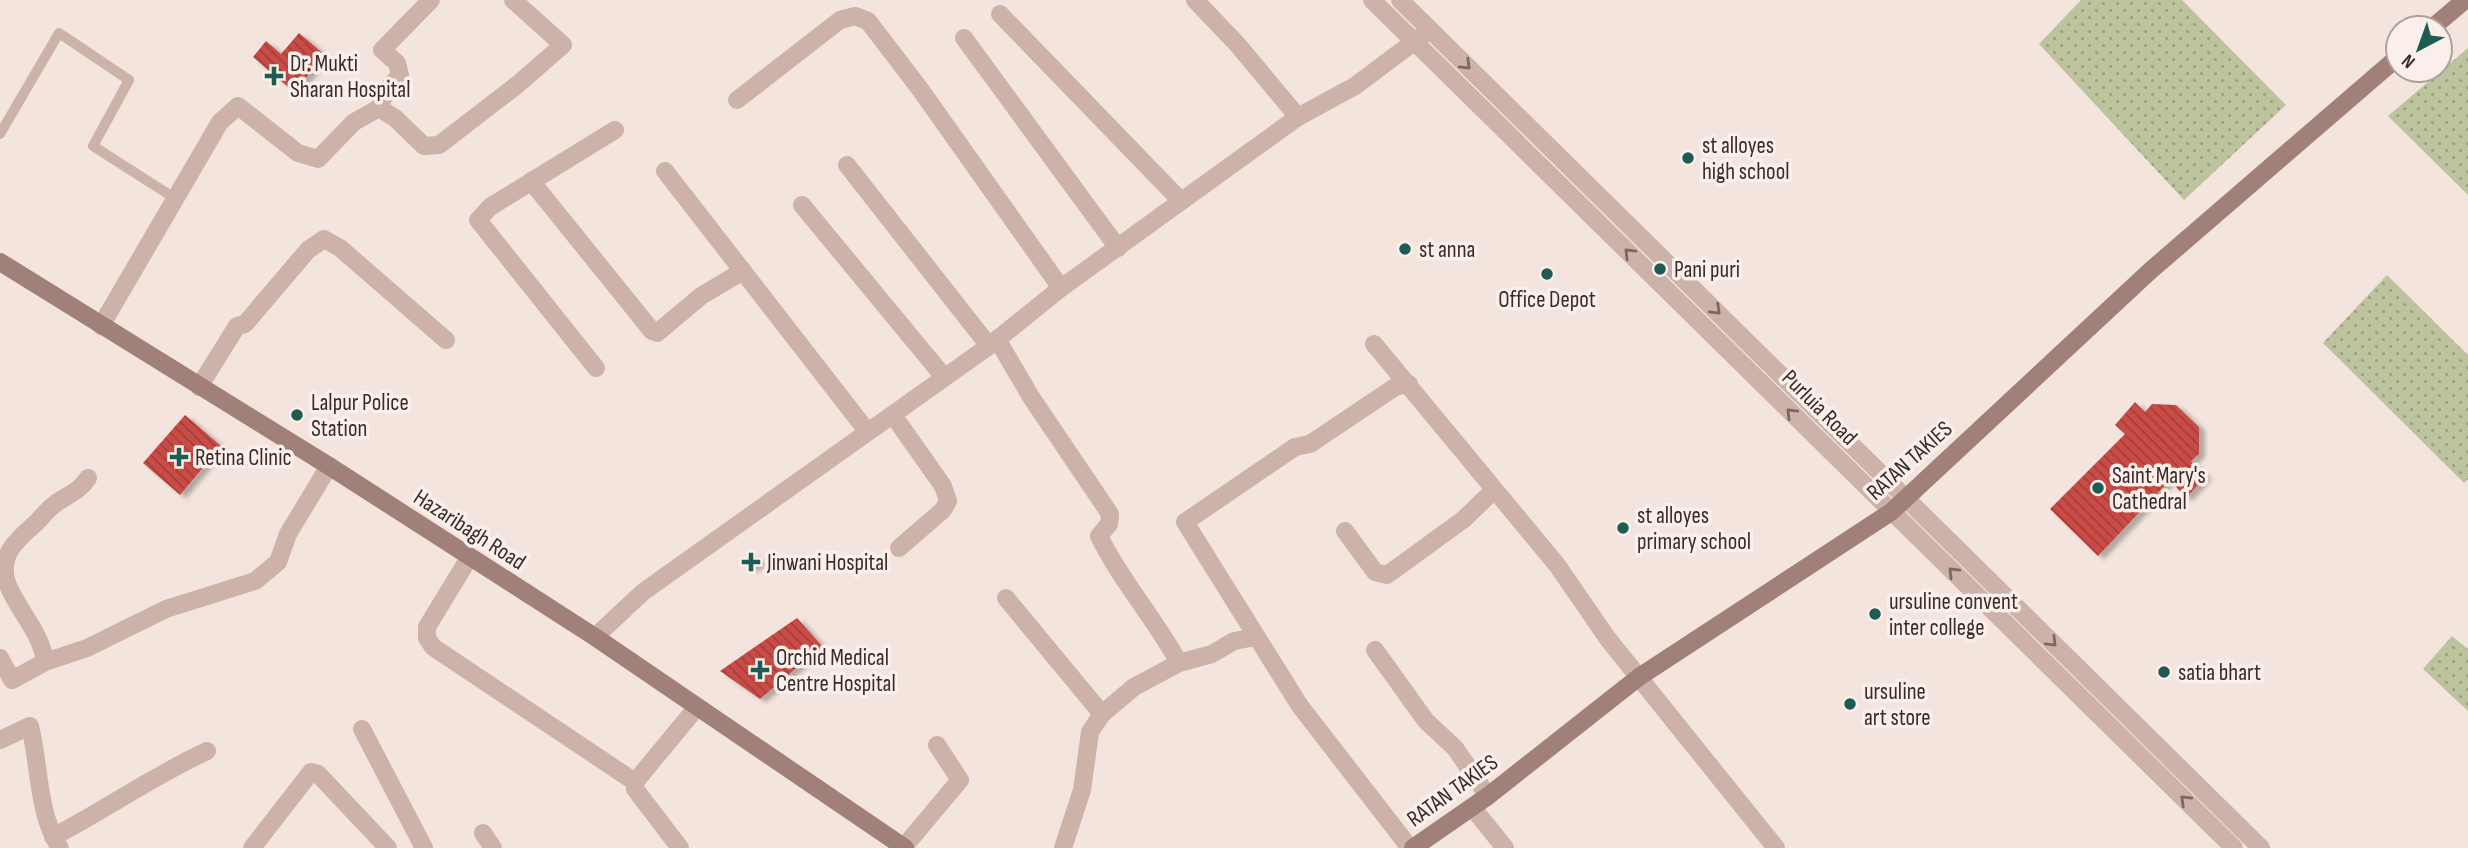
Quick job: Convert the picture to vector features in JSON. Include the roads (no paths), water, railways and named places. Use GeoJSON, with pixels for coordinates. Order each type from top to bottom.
{"type":"FeatureCollection","features":[{"type":"Feature","properties":{"kind":"street"},"geometry":{"type":"LineString","coordinates":[[101,326],[220,122],[238,106],[298,153],[318,159],[354,122],[379,108],[386,91],[400,75],[397,63],[382,50],[431,0]]}},
{"type":"Feature","properties":{"kind":"street"},"geometry":{"type":"LineString","coordinates":[[1195,0],[1237,44],[1298,117]]}},
{"type":"Feature","properties":{"kind":"street","name":"Purluia Road"},"geometry":{"type":"LineString","coordinates":[[1372,0],[2234,848]]}},
{"type":"Feature","properties":{"kind":"street","name":"Purluia Road"},"geometry":{"type":"LineString","coordinates":[[1399,0],[2261,848]]}},
{"type":"Feature","properties":{"kind":"street"},"geometry":{"type":"LineString","coordinates":[[2448,14],[2465,0]]}},
{"type":"Feature","properties":{"kind":"street"},"geometry":{"type":"LineString","coordinates":[[379,108],[395,118],[424,146],[439,145],[509,92],[563,45],[525,4]]}},
{"type":"Feature","properties":{"kind":"street"},"geometry":{"type":"LineString","coordinates":[[1000,14],[1181,201]]}},
{"type":"Feature","properties":{"kind":"street"},"geometry":{"type":"LineString","coordinates":[[737,100],[840,20],[855,16],[868,22],[920,89],[1061,288]]}},
{"type":"Feature","properties":{"kind":"street"},"geometry":{"type":"LineString","coordinates":[[594,638],[643,592],[867,430],[893,415],[993,343],[1061,288],[1298,117],[1355,86],[1430,29]]}},
{"type":"Feature","properties":{"kind":"street"},"geometry":{"type":"LineString","coordinates":[[964,38],[1118,248]]}},
{"type":"Feature","properties":{"kind":"street","name":"RATAN TAKIES"},"geometry":{"type":"LineString","coordinates":[[1411,848],[1488,796],[1639,677],[1891,512],[2150,271],[2384,69]]}},
{"type":"Feature","properties":{"kind":"street"},"geometry":{"type":"LineString","coordinates":[[596,368],[478,220],[490,207],[615,130]]}},
{"type":"Feature","properties":{"kind":"street"},"geometry":{"type":"LineString","coordinates":[[847,165],[993,343],[1110,514],[1109,524],[1099,536],[1120,575],[1163,632],[1179,663]]}},
{"type":"Feature","properties":{"kind":"street"},"geometry":{"type":"LineString","coordinates":[[665,171],[867,430]]}},
{"type":"Feature","properties":{"kind":"street"},"geometry":{"type":"LineString","coordinates":[[531,181],[652,331],[657,333],[701,296],[743,271]]}},
{"type":"Feature","properties":{"kind":"street"},"geometry":{"type":"LineString","coordinates":[[802,205],[944,377]]}},
{"type":"Feature","properties":{"kind":"street"},"geometry":{"type":"LineString","coordinates":[[199,387],[229,343],[230,335],[237,326],[245,324],[308,250],[324,239],[340,248],[446,340]]}},
{"type":"Feature","properties":{"kind":"street","name":"Hazaribagh Road"},"geometry":{"type":"LineString","coordinates":[[0,262],[329,466],[698,707],[904,848]]}},
{"type":"Feature","properties":{"kind":"street"},"geometry":{"type":"LineString","coordinates":[[1374,344],[1557,565],[1608,639],[1776,848]]}},
{"type":"Feature","properties":{"kind":"street"},"geometry":{"type":"LineString","coordinates":[[1409,384],[1395,387],[1310,443],[1295,447],[1232,487],[1185,522],[1300,706],[1411,848]]}},
{"type":"Feature","properties":{"kind":"street"},"geometry":{"type":"LineString","coordinates":[[893,415],[943,486],[948,501],[943,510],[899,548]]}},
{"type":"Feature","properties":{"kind":"street"},"geometry":{"type":"LineString","coordinates":[[0,658],[12,681],[45,662],[88,648],[166,609],[255,581],[278,562],[288,534],[329,466]]}},
{"type":"Feature","properties":{"kind":"street"},"geometry":{"type":"LineString","coordinates":[[45,662],[44,651],[7,583],[3,562],[22,534],[52,506],[82,488],[88,478]]}},
{"type":"Feature","properties":{"kind":"street"},"geometry":{"type":"LineString","coordinates":[[1345,531],[1375,572],[1387,575],[1464,519],[1493,491]]}},
{"type":"Feature","properties":{"kind":"street"},"geometry":{"type":"LineString","coordinates":[[469,558],[427,627],[427,638],[433,647],[635,782]]}},
{"type":"Feature","properties":{"kind":"street"},"geometry":{"type":"LineString","coordinates":[[1006,598],[1102,713]]}},
{"type":"Feature","properties":{"kind":"street"},"geometry":{"type":"LineString","coordinates":[[1063,848],[1082,790],[1090,732],[1102,713],[1134,687],[1179,663],[1212,654],[1234,641],[1256,637]]}},
{"type":"Feature","properties":{"kind":"street"},"geometry":{"type":"LineString","coordinates":[[1376,650],[1426,721],[1455,748],[1488,796]]}},
{"type":"Feature","properties":{"kind":"street"},"geometry":{"type":"LineString","coordinates":[[680,848],[635,789],[635,782],[698,707]]}},
{"type":"Feature","properties":{"kind":"street"},"geometry":{"type":"LineString","coordinates":[[0,740],[30,726],[43,804],[56,842],[143,783],[207,751]]}},
{"type":"Feature","properties":{"kind":"street"},"geometry":{"type":"LineString","coordinates":[[362,729],[424,848]]}},
{"type":"Feature","properties":{"kind":"street"},"geometry":{"type":"LineString","coordinates":[[904,848],[960,780],[937,745]]}},
{"type":"Feature","properties":{"kind":"street"},"geometry":{"type":"LineString","coordinates":[[252,848],[311,772],[318,774],[388,848]]}},
{"type":"Feature","properties":{"kind":"street"},"geometry":{"type":"LineString","coordinates":[[1472,807],[1505,848]]}},
{"type":"Feature","properties":{"kind":"lane"},"geometry":{"type":"LineString","coordinates":[[0,134],[59,33],[129,80],[93,146],[176,199]]}},
{"type":"Feature","properties":{"kind":"place","name":"Dr. Mukti Sharan Hospital"},"geometry":{"type":"Point","coordinates":[274,76]}},
{"type":"Feature","properties":{"kind":"place","name":"st alloyes high school"},"geometry":{"type":"Point","coordinates":[1688,158]}},
{"type":"Feature","properties":{"kind":"place","name":"st anna"},"geometry":{"type":"Point","coordinates":[1405,249]}},
{"type":"Feature","properties":{"kind":"place","name":"Pani puri"},"geometry":{"type":"Point","coordinates":[1660,269]}},
{"type":"Feature","properties":{"kind":"place","name":"Office Depot"},"geometry":{"type":"Point","coordinates":[1547,274]}},
{"type":"Feature","properties":{"kind":"place","name":"Lalpur Police Station"},"geometry":{"type":"Point","coordinates":[297,415]}},
{"type":"Feature","properties":{"kind":"place","name":"Retina Clinic"},"geometry":{"type":"Point","coordinates":[179,457]}},
{"type":"Feature","properties":{"kind":"place","name":"Saint Mary's Cathedral"},"geometry":{"type":"Point","coordinates":[2098,488]}},
{"type":"Feature","properties":{"kind":"place","name":"st alloyes primary school"},"geometry":{"type":"Point","coordinates":[1623,528]}},
{"type":"Feature","properties":{"kind":"place","name":"Jinwani Hospital"},"geometry":{"type":"Point","coordinates":[751,562]}},
{"type":"Feature","properties":{"kind":"place","name":"ursuline convent inter college"},"geometry":{"type":"Point","coordinates":[1875,614]}},
{"type":"Feature","properties":{"kind":"place","name":"Orchid Medical Centre Hospital"},"geometry":{"type":"Point","coordinates":[760,670]}},
{"type":"Feature","properties":{"kind":"place","name":"satia bhart"},"geometry":{"type":"Point","coordinates":[2164,672]}},
{"type":"Feature","properties":{"kind":"place","name":"ursuline art store"},"geometry":{"type":"Point","coordinates":[1850,704]}}]}
